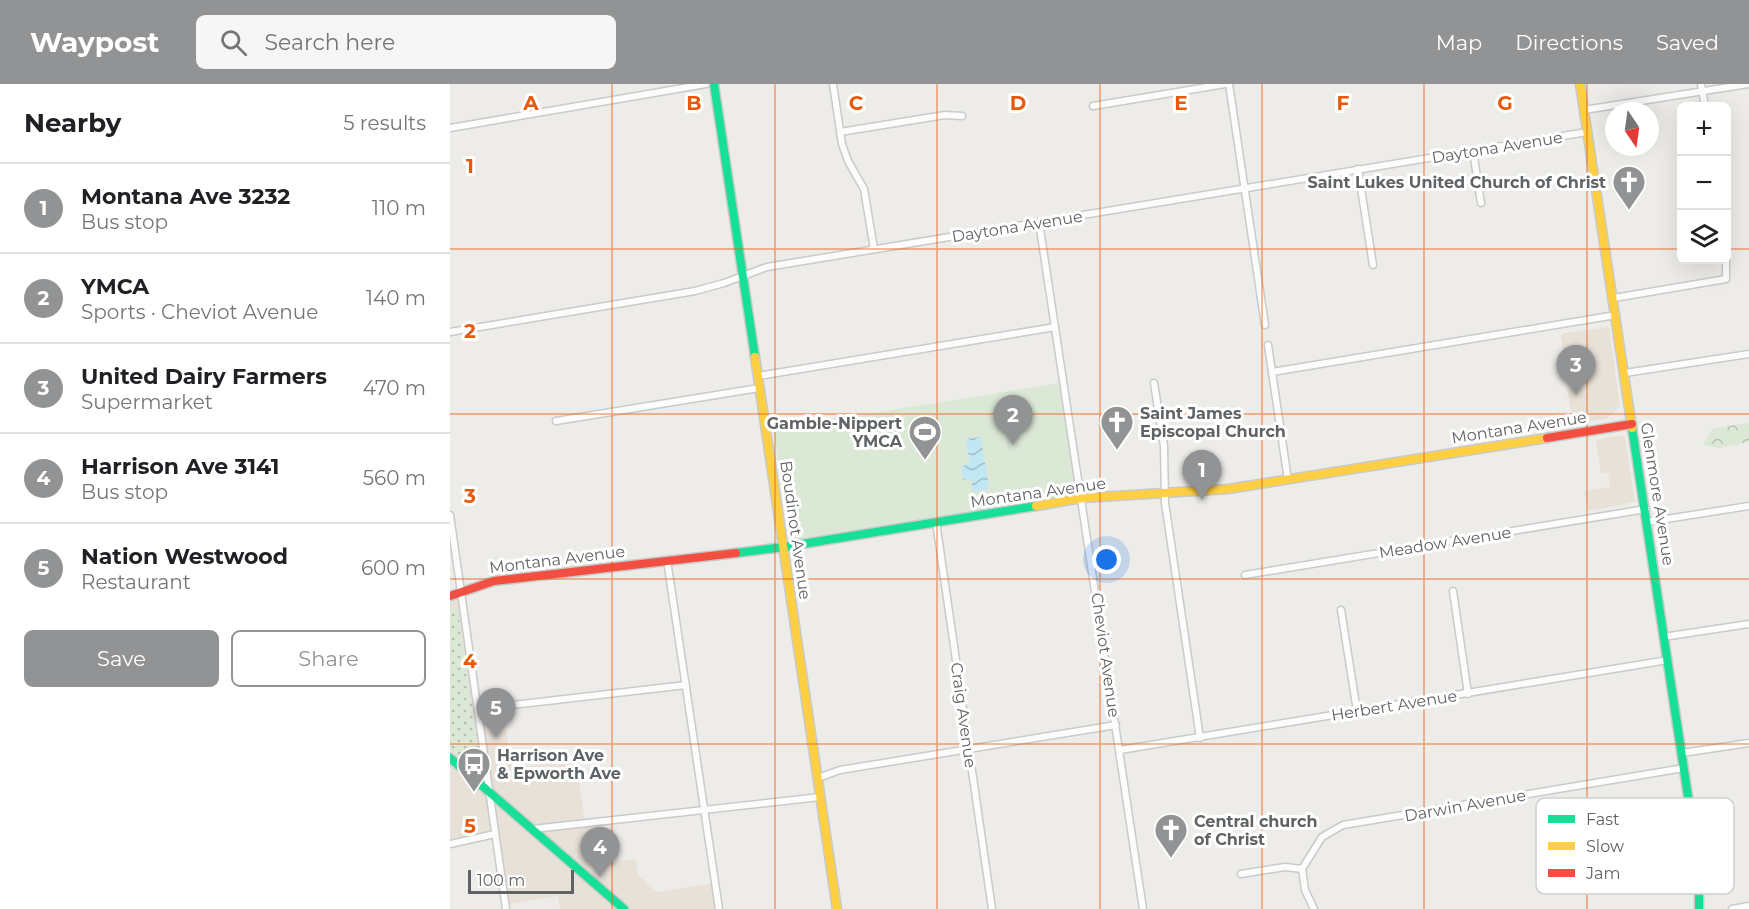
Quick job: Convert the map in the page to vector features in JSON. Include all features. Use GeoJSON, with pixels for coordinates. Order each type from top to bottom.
{"type":"FeatureCollection","features":[{"type":"Feature","properties":{"kind":"street"},"geometry":{"type":"LineString","coordinates":[[450,128],[706,84]]}},
{"type":"Feature","properties":{"kind":"street","name":"Boudinot Avenue"},"geometry":{"type":"LineString","coordinates":[[714,84],[837,909]]}},
{"type":"Feature","properties":{"kind":"street"},"geometry":{"type":"LineString","coordinates":[[833,84],[844,153],[864,189],[874,249]]}},
{"type":"Feature","properties":{"kind":"street"},"geometry":{"type":"LineString","coordinates":[[1093,106],[1227,84],[1246,188],[1265,325]]}},
{"type":"Feature","properties":{"kind":"street","name":"Glenmore Avenue"},"geometry":{"type":"LineString","coordinates":[[1580,84],[1688,798]]}},
{"type":"Feature","properties":{"kind":"street"},"geometry":{"type":"LineString","coordinates":[[1584,110],[1702,88],[1748,84]]}},
{"type":"Feature","properties":{"kind":"street"},"geometry":{"type":"LineString","coordinates":[[840,132],[945,115],[962,116]]}},
{"type":"Feature","properties":{"kind":"street","name":"Daytona Avenue"},"geometry":{"type":"LineString","coordinates":[[450,332],[694,291],[767,267],[1587,132]]}},
{"type":"Feature","properties":{"kind":"street"},"geometry":{"type":"LineString","coordinates":[[1473,151],[1481,203]]}},
{"type":"Feature","properties":{"kind":"street"},"geometry":{"type":"LineString","coordinates":[[1358,169],[1372,265]]}},
{"type":"Feature","properties":{"kind":"street","name":"Cheviot Avenue"},"geometry":{"type":"LineString","coordinates":[[1039,222],[1143,909]]}},
{"type":"Feature","properties":{"kind":"street"},"geometry":{"type":"LineString","coordinates":[[1614,298],[1726,279],[1726,264]]}},
{"type":"Feature","properties":{"kind":"street"},"geometry":{"type":"LineString","coordinates":[[1272,372],[1616,315]]}},
{"type":"Feature","properties":{"kind":"street"},"geometry":{"type":"LineString","coordinates":[[758,376],[1055,327]]}},
{"type":"Feature","properties":{"kind":"street"},"geometry":{"type":"LineString","coordinates":[[1268,345],[1288,480]]}},
{"type":"Feature","properties":{"kind":"street"},"geometry":{"type":"LineString","coordinates":[[1625,373],[1749,354]]}},
{"type":"Feature","properties":{"kind":"street"},"geometry":{"type":"LineString","coordinates":[[1154,383],[1164,446],[1164,493],[1200,738]]}},
{"type":"Feature","properties":{"kind":"street"},"geometry":{"type":"LineString","coordinates":[[556,421],[759,388]]}},
{"type":"Feature","properties":{"kind":"street","name":"Montana Avenue"},"geometry":{"type":"LineString","coordinates":[[450,596],[494,581],[784,547],[1082,498],[1228,489],[1632,424]]}},
{"type":"Feature","properties":{"kind":"street"},"geometry":{"type":"LineString","coordinates":[[1647,522],[1749,506]]}},
{"type":"Feature","properties":{"kind":"street","name":"Meadow Avenue"},"geometry":{"type":"LineString","coordinates":[[1245,575],[1646,509]]}},
{"type":"Feature","properties":{"kind":"street"},"geometry":{"type":"LineString","coordinates":[[450,514],[506,909]]}},
{"type":"Feature","properties":{"kind":"street","name":"Craig Avenue"},"geometry":{"type":"LineString","coordinates":[[936,522],[992,909]]}},
{"type":"Feature","properties":{"kind":"street"},"geometry":{"type":"LineString","coordinates":[[667,560],[718,909]]}},
{"type":"Feature","properties":{"kind":"street"},"geometry":{"type":"LineString","coordinates":[[1453,591],[1468,694]]}},
{"type":"Feature","properties":{"kind":"street"},"geometry":{"type":"LineString","coordinates":[[1341,610],[1357,711]]}},
{"type":"Feature","properties":{"kind":"street"},"geometry":{"type":"LineString","coordinates":[[1664,637],[1749,624]]}},
{"type":"Feature","properties":{"kind":"street","name":"Herbert Avenue"},"geometry":{"type":"LineString","coordinates":[[1120,750],[1668,660]]}},
{"type":"Feature","properties":{"kind":"street"},"geometry":{"type":"LineString","coordinates":[[478,709],[686,685]]}},
{"type":"Feature","properties":{"kind":"street"},"geometry":{"type":"LineString","coordinates":[[818,778],[840,770],[1116,725]]}},
{"type":"Feature","properties":{"kind":"street"},"geometry":{"type":"LineString","coordinates":[[1682,753],[1749,743]]}},
{"type":"Feature","properties":{"kind":"street"},"geometry":{"type":"LineString","coordinates":[[450,758],[624,909]]}},
{"type":"Feature","properties":{"kind":"street","name":"Darwin Avenue"},"geometry":{"type":"LineString","coordinates":[[1302,869],[1322,837],[1343,825],[1684,768]]}},
{"type":"Feature","properties":{"kind":"street"},"geometry":{"type":"LineString","coordinates":[[533,829],[820,796]]}},
{"type":"Feature","properties":{"kind":"street"},"geometry":{"type":"LineString","coordinates":[[450,844],[495,834]]}},
{"type":"Feature","properties":{"kind":"street"},"geometry":{"type":"LineString","coordinates":[[1241,874],[1285,867],[1302,869],[1305,890],[1314,909]]}},
{"type":"Feature","properties":{"kind":"street"},"geometry":{"type":"LineString","coordinates":[[1732,909],[1749,906]]}},
{"type":"Feature","properties":{"kind":"shaded area"},"geometry":{"type":"Polygon","coordinates":[[[1609,327],[1620,406],[1606,419],[1573,424],[1561,334],[1609,327]]]}},
{"type":"Feature","properties":{"kind":"shaded area"},"geometry":{"type":"Polygon","coordinates":[[[1621,435],[1625,438],[1635,502],[1588,511],[1584,491],[1610,487],[1608,473],[1601,474],[1596,440],[1621,435]]]}},
{"type":"Feature","properties":{"kind":"shaded area"},"geometry":{"type":"Polygon","coordinates":[[[461,592],[478,709],[503,706],[509,751],[518,750],[519,755],[526,754],[528,766],[576,761],[585,823],[601,822],[607,863],[636,859],[638,875],[657,892],[715,883],[719,909],[560,909],[558,896],[505,905],[495,834],[450,844],[450,596],[461,592]]]}},
{"type":"Feature","properties":{"kind":"green space","name":"Gamble-Nippert YMCA"},"geometry":{"type":"Polygon","coordinates":[[[1060,383],[1077,494],[790,541],[773,429],[1060,383]]]}},
{"type":"Feature","properties":{"kind":"green space"},"geometry":{"type":"Polygon","coordinates":[[[1749,423],[1749,442],[1718,448],[1703,445],[1713,428],[1749,423]]]}},
{"type":"Feature","properties":{"kind":"green space"},"geometry":{"type":"Polygon","coordinates":[[[453,606],[458,612],[481,767],[478,771],[472,769],[450,750],[450,608],[453,606]]]}},
{"type":"Feature","properties":{"kind":"water"},"geometry":{"type":"Polygon","coordinates":[[[981,437],[989,489],[973,492],[971,479],[963,480],[961,466],[970,464],[966,439],[981,437]]]}},
{"type":"Feature","properties":{"kind":"traffic: fast"},"geometry":{"type":"LineString","coordinates":[[714,84],[755,357]]}},
{"type":"Feature","properties":{"kind":"traffic: fast"},"geometry":{"type":"LineString","coordinates":[[1632,428],[1688,798]]}},
{"type":"Feature","properties":{"kind":"traffic: fast"},"geometry":{"type":"LineString","coordinates":[[736,553],[1036,506]]}},
{"type":"Feature","properties":{"kind":"traffic: fast"},"geometry":{"type":"LineString","coordinates":[[450,758],[624,909]]}},
{"type":"Feature","properties":{"kind":"traffic: fast"},"geometry":{"type":"LineString","coordinates":[[1699,894],[1699,909]]}},
{"type":"Feature","properties":{"kind":"traffic: slow"},"geometry":{"type":"LineString","coordinates":[[1580,84],[1632,428]]}},
{"type":"Feature","properties":{"kind":"traffic: slow"},"geometry":{"type":"LineString","coordinates":[[755,357],[837,909]]}},
{"type":"Feature","properties":{"kind":"traffic: slow"},"geometry":{"type":"LineString","coordinates":[[1036,506],[1082,498],[1228,489],[1547,438]]}},
{"type":"Feature","properties":{"kind":"traffic: jam"},"geometry":{"type":"LineString","coordinates":[[1547,438],[1632,424]]}},
{"type":"Feature","properties":{"kind":"traffic: jam"},"geometry":{"type":"LineString","coordinates":[[450,596],[494,581],[736,553]]}},
{"type":"Feature","properties":{"kind":"place","name":"Saint Lukes United Church of Christ"},"geometry":{"type":"Point","coordinates":[1629,211]}},
{"type":"Feature","properties":{"kind":"place","name":"United Dairy Farmers"},"geometry":{"type":"Point","coordinates":[1576,395]}},
{"type":"Feature","properties":{"kind":"place","name":"YMCA"},"geometry":{"type":"Point","coordinates":[1013,445]}},
{"type":"Feature","properties":{"kind":"place","name":"Saint James Episcopal Church"},"geometry":{"type":"Point","coordinates":[1117,451]}},
{"type":"Feature","properties":{"kind":"place","name":"Gamble-Nippert YMCA"},"geometry":{"type":"Point","coordinates":[925,461]}},
{"type":"Feature","properties":{"kind":"place","name":"Montana Ave 3232"},"geometry":{"type":"Point","coordinates":[1202,500]}},
{"type":"Feature","properties":{"kind":"place","name":"Nation Westwood"},"geometry":{"type":"Point","coordinates":[496,738]}},
{"type":"Feature","properties":{"kind":"place","name":"Harrison Ave & Epworth Ave"},"geometry":{"type":"Point","coordinates":[474,793]}},
{"type":"Feature","properties":{"kind":"place","name":"Central church of Christ"},"geometry":{"type":"Point","coordinates":[1171,859]}},
{"type":"Feature","properties":{"kind":"place","name":"Harrison Ave 3141"},"geometry":{"type":"Point","coordinates":[600,877]}}]}
